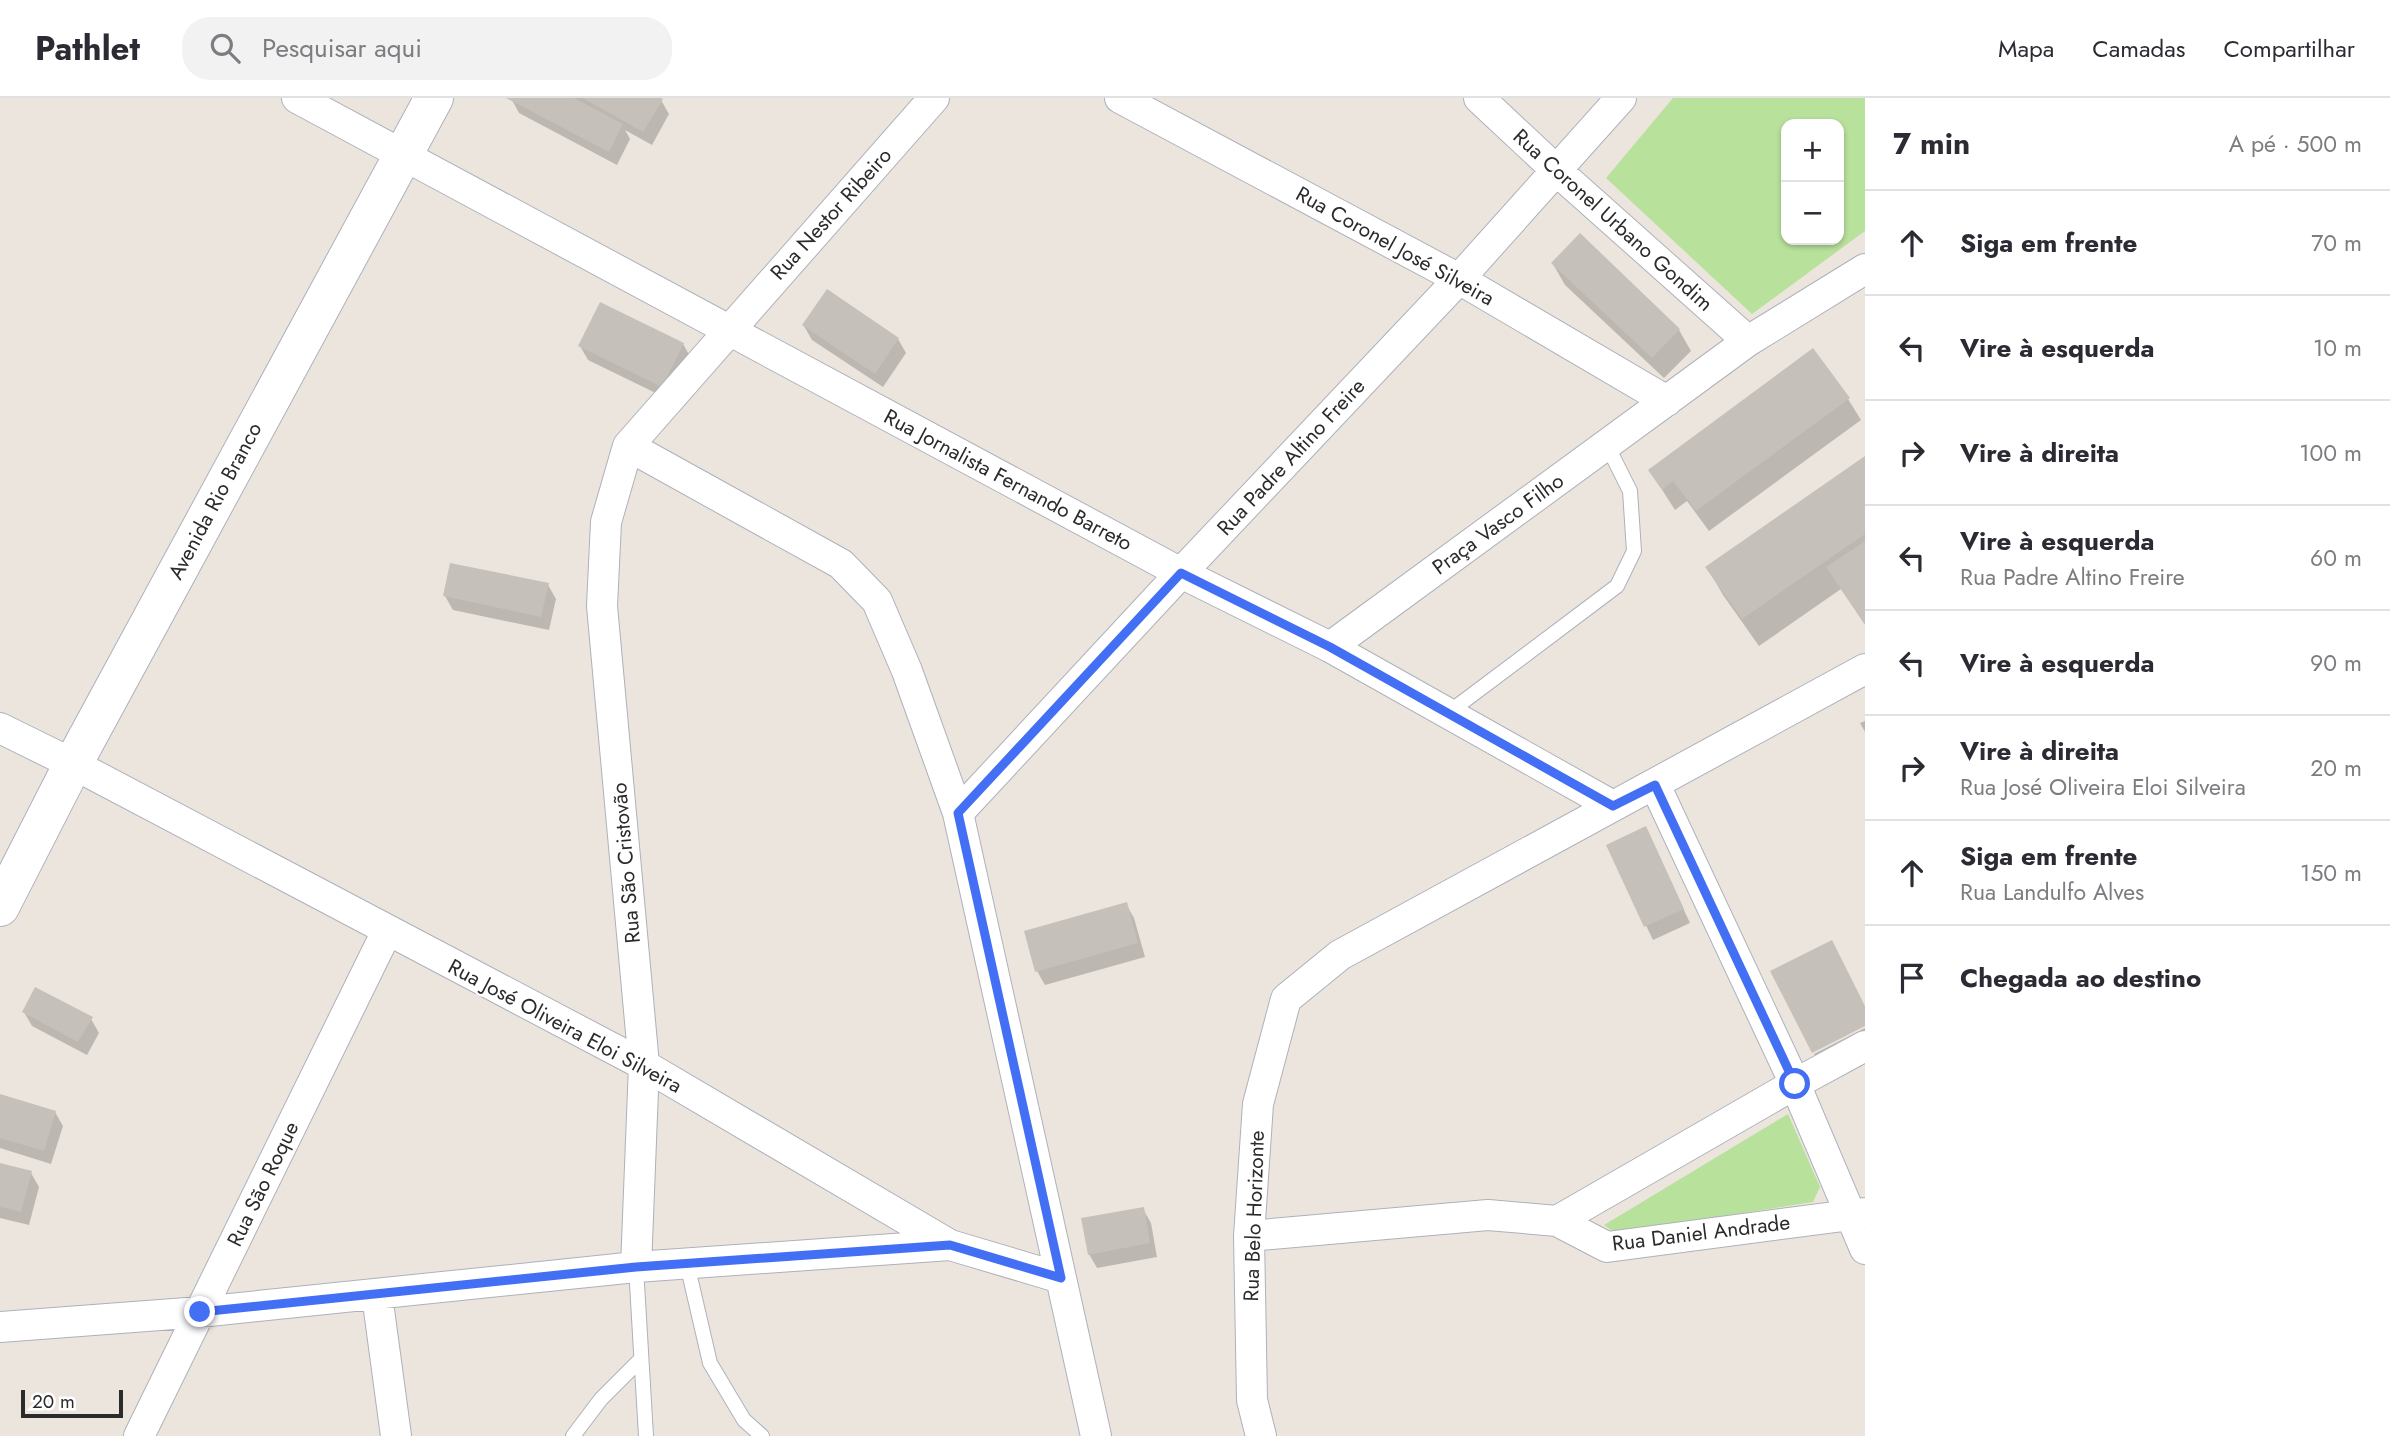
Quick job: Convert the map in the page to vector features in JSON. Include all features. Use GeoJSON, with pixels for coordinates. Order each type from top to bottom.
{"type":"FeatureCollection","features":[{"type":"Feature","properties":{"kind":"main road","name":"Avenida Rio Branco"},"geometry":{"type":"LineString","coordinates":[[0,906],[73,764],[434,98]]}},
{"type":"Feature","properties":{"kind":"street","name":"Rua Jornalista Fernando Barreto"},"geometry":{"type":"LineString","coordinates":[[297,98],[1181,573],[1330,647],[1613,806]]}},
{"type":"Feature","properties":{"kind":"street","name":"Rua Nestor Ribeiro"},"geometry":{"type":"LineString","coordinates":[[728,330],[934,98]]}},
{"type":"Feature","properties":{"kind":"street","name":"Rua Coronel José Silveira"},"geometry":{"type":"LineString","coordinates":[[1120,98],[1459,279],[1667,401]]}},
{"type":"Feature","properties":{"kind":"street","name":"Rua Coronel Urbano Gondim"},"geometry":{"type":"LineString","coordinates":[[1479,98],[1748,341]]}},
{"type":"Feature","properties":{"kind":"street","name":"Rua Padre Altino Freire"},"geometry":{"type":"LineString","coordinates":[[958,813],[1459,279],[1621,98]]}},
{"type":"Feature","properties":{"kind":"street","name":"Praça Vasco Filho"},"geometry":{"type":"LineString","coordinates":[[1330,647],[1748,341],[1865,269]]}},
{"type":"Feature","properties":{"kind":"street","name":"Rua São Cristovão"},"geometry":{"type":"LineString","coordinates":[[636,1267],[643,1065],[602,606],[606,522],[628,446],[728,330]]}},
{"type":"Feature","properties":{"kind":"street"},"geometry":{"type":"LineString","coordinates":[[628,446],[841,564],[877,601],[907,671],[958,813],[1097,1436]]}},
{"type":"Feature","properties":{"kind":"street"},"geometry":{"type":"LineString","coordinates":[[1613,806],[1865,669]]}},
{"type":"Feature","properties":{"kind":"street","name":"Rua José Oliveira Eloi Silveira"},"geometry":{"type":"LineString","coordinates":[[0,728],[643,1065],[950,1245],[1061,1278]]}},
{"type":"Feature","properties":{"kind":"street"},"geometry":{"type":"LineString","coordinates":[[1655,785],[1858,1214],[1865,1249]]}},
{"type":"Feature","properties":{"kind":"street","name":"Rua Belo Horizonte"},"geometry":{"type":"LineString","coordinates":[[1261,1436],[1252,1400],[1249,1236],[1258,1104],[1286,999],[1340,955],[1613,806]]}},
{"type":"Feature","properties":{"kind":"street","name":"Rua São Roque"},"geometry":{"type":"LineString","coordinates":[[139,1436],[387,931]]}},
{"type":"Feature","properties":{"kind":"street"},"geometry":{"type":"LineString","coordinates":[[1557,1221],[1865,1046]]}},
{"type":"Feature","properties":{"kind":"street","name":"Rua Daniel Andrade"},"geometry":{"type":"LineString","coordinates":[[1249,1236],[1488,1215],[1557,1221],[1607,1247],[1858,1214]]}},
{"type":"Feature","properties":{"kind":"street"},"geometry":{"type":"LineString","coordinates":[[0,1327],[200,1312],[636,1267],[950,1245]]}},
{"type":"Feature","properties":{"kind":"street"},"geometry":{"type":"LineString","coordinates":[[377,1295],[396,1436]]}},
{"type":"Feature","properties":{"kind":"lane"},"geometry":{"type":"LineString","coordinates":[[1448,713],[1618,586],[1633,551],[1630,491],[1607,445]]}},
{"type":"Feature","properties":{"kind":"lane"},"geometry":{"type":"LineString","coordinates":[[687,1264],[710,1363],[744,1420],[762,1436]]}},
{"type":"Feature","properties":{"kind":"lane","name":"Rua São Cristovão"},"geometry":{"type":"LineString","coordinates":[[636,1267],[646,1436]]}},
{"type":"Feature","properties":{"kind":"lane"},"geometry":{"type":"LineString","coordinates":[[573,1436],[601,1399],[641,1359]]}},
{"type":"Feature","properties":{"kind":"green space"},"geometry":{"type":"Polygon","coordinates":[[[1673,98],[1865,98],[1865,231],[1752,314],[1606,178],[1673,98]]]}},
{"type":"Feature","properties":{"kind":"green space"},"geometry":{"type":"Polygon","coordinates":[[[1788,1114],[1820,1187],[1813,1202],[1615,1233],[1604,1225],[1788,1114]]]}},
{"type":"Feature","properties":{"kind":"building"},"geometry":{"type":"Polygon","coordinates":[[[506,98],[574,98],[623,124],[609,152],[506,98]]]}},
{"type":"Feature","properties":{"kind":"building"},"geometry":{"type":"Polygon","coordinates":[[[583,98],[661,98],[663,99],[643,132],[583,98]]]}},
{"type":"Feature","properties":{"kind":"building"},"geometry":{"type":"Polygon","coordinates":[[[1580,233],[1680,329],[1652,358],[1551,263],[1580,233]]]}},
{"type":"Feature","properties":{"kind":"building"},"geometry":{"type":"Polygon","coordinates":[[[827,289],[899,338],[875,374],[802,325],[827,289]]]}},
{"type":"Feature","properties":{"kind":"building"},"geometry":{"type":"Polygon","coordinates":[[[600,302],[684,343],[662,387],[578,346],[600,302]]]}},
{"type":"Feature","properties":{"kind":"building"},"geometry":{"type":"Polygon","coordinates":[[[1813,348],[1850,398],[1696,511],[1673,481],[1662,490],[1648,470],[1813,348]]]}},
{"type":"Feature","properties":{"kind":"building"},"geometry":{"type":"Polygon","coordinates":[[[1865,456],[1865,534],[1742,619],[1705,567],[1865,456]]]}},
{"type":"Feature","properties":{"kind":"building"},"geometry":{"type":"Polygon","coordinates":[[[1865,541],[1865,625],[1826,567],[1865,541]]]}},
{"type":"Feature","properties":{"kind":"building"},"geometry":{"type":"Polygon","coordinates":[[[450,563],[549,583],[541,617],[443,596],[450,563]]]}},
{"type":"Feature","properties":{"kind":"building"},"geometry":{"type":"Polygon","coordinates":[[[1646,826],[1684,909],[1644,927],[1606,845],[1646,826]]]}},
{"type":"Feature","properties":{"kind":"building"},"geometry":{"type":"Polygon","coordinates":[[[1127,902],[1138,943],[1035,972],[1024,931],[1127,902]]]}},
{"type":"Feature","properties":{"kind":"building"},"geometry":{"type":"Polygon","coordinates":[[[1832,940],[1865,1006],[1865,1026],[1812,1053],[1770,971],[1832,940]]]}},
{"type":"Feature","properties":{"kind":"building"},"geometry":{"type":"Polygon","coordinates":[[[35,987],[93,1017],[78,1042],[22,1012],[35,987]]]}},
{"type":"Feature","properties":{"kind":"building"},"geometry":{"type":"Polygon","coordinates":[[[0,1094],[56,1111],[44,1151],[0,1138],[0,1094]]]}},
{"type":"Feature","properties":{"kind":"building"},"geometry":{"type":"Polygon","coordinates":[[[0,1163],[32,1171],[21,1212],[0,1207],[0,1163]]]}},
{"type":"Feature","properties":{"kind":"building"},"geometry":{"type":"Polygon","coordinates":[[[1144,1207],[1150,1243],[1088,1255],[1081,1218],[1144,1207]]]}},
{"type":"Feature","properties":{"kind":"route"},"geometry":{"type":"LineString","coordinates":[[200,1312],[636,1267],[950,1245],[1061,1278],[958,813],[1181,573],[1330,647],[1613,806],[1655,785],[1795,1084]]}}]}
